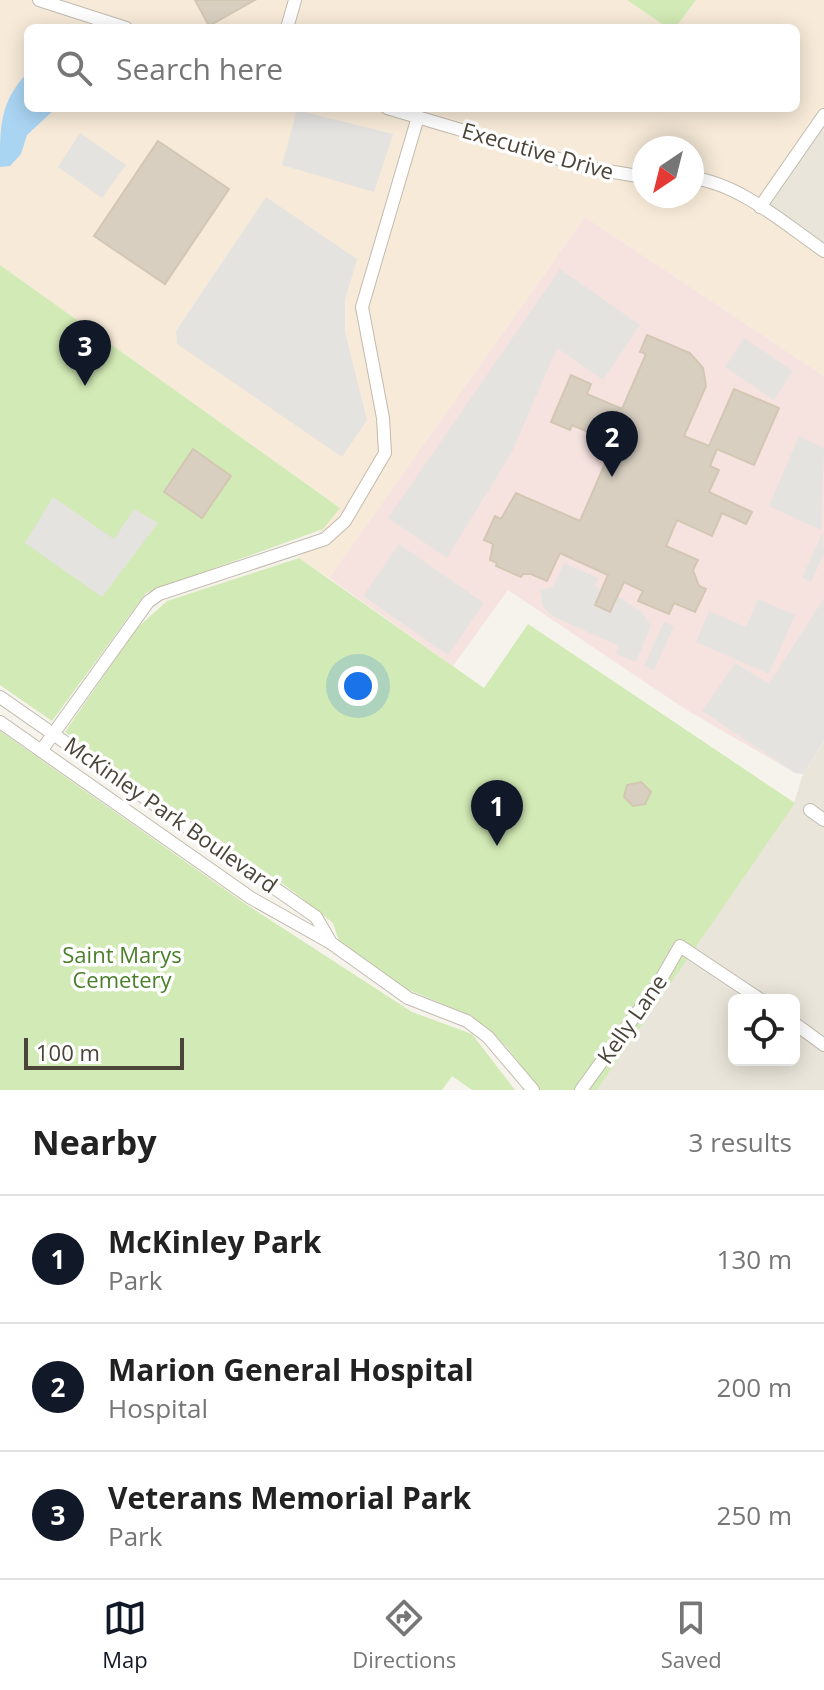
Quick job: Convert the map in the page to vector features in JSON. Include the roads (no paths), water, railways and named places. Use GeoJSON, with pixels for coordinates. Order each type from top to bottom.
{"type":"FeatureCollection","features":[{"type":"Feature","properties":{"kind":"street"},"geometry":{"type":"LineString","coordinates":[[39,0],[114,24]]}},
{"type":"Feature","properties":{"kind":"street"},"geometry":{"type":"LineString","coordinates":[[288,24],[295,0]]}},
{"type":"Feature","properties":{"kind":"street","name":"Executive Drive"},"geometry":{"type":"LineString","coordinates":[[401,112],[592,169],[632,175]]}},
{"type":"Feature","properties":{"kind":"street"},"geometry":{"type":"LineString","coordinates":[[760,207],[824,115]]}},
{"type":"Feature","properties":{"kind":"street"},"geometry":{"type":"LineString","coordinates":[[41,751],[148,602],[159,594],[325,539],[345,521],[381,464],[386,439],[362,307],[418,117]]}},
{"type":"Feature","properties":{"kind":"street"},"geometry":{"type":"LineString","coordinates":[[704,180],[760,207],[824,251]]}},
{"type":"Feature","properties":{"kind":"street","name":"McKinley Park Boulevard"},"geometry":{"type":"LineString","coordinates":[[0,697],[316,917],[331,943]]}},
{"type":"Feature","properties":{"kind":"street","name":"McKinley Park Boulevard"},"geometry":{"type":"LineString","coordinates":[[0,722],[251,898],[331,943],[408,998],[467,1021],[488,1037],[529,1089]]}},
{"type":"Feature","properties":{"kind":"street"},"geometry":{"type":"LineString","coordinates":[[810,810],[824,820]]}},
{"type":"Feature","properties":{"kind":"street","name":"Kelly Lane"},"geometry":{"type":"LineString","coordinates":[[581,1090],[660,981],[680,946],[752,994]]}},
{"type":"Feature","properties":{"kind":"street"},"geometry":{"type":"LineString","coordinates":[[800,1027],[824,1045]]}},
{"type":"Feature","properties":{"kind":"water"},"geometry":{"type":"Polygon","coordinates":[[[24,77],[24,112],[52,112],[27,135],[21,154],[10,166],[0,167],[4,115],[24,77]]]}},
{"type":"Feature","properties":{"kind":"place","name":"Veterans Memorial Park"},"geometry":{"type":"Point","coordinates":[85,386]}},
{"type":"Feature","properties":{"kind":"place","name":"Marion General Hospital"},"geometry":{"type":"Point","coordinates":[612,477]}},
{"type":"Feature","properties":{"kind":"place","name":"McKinley Park"},"geometry":{"type":"Point","coordinates":[497,846]}},
{"type":"Feature","properties":{"kind":"park label","name":"Saint Marys Cemetery"},"geometry":{"type":"Point","coordinates":[122,968]}}]}
